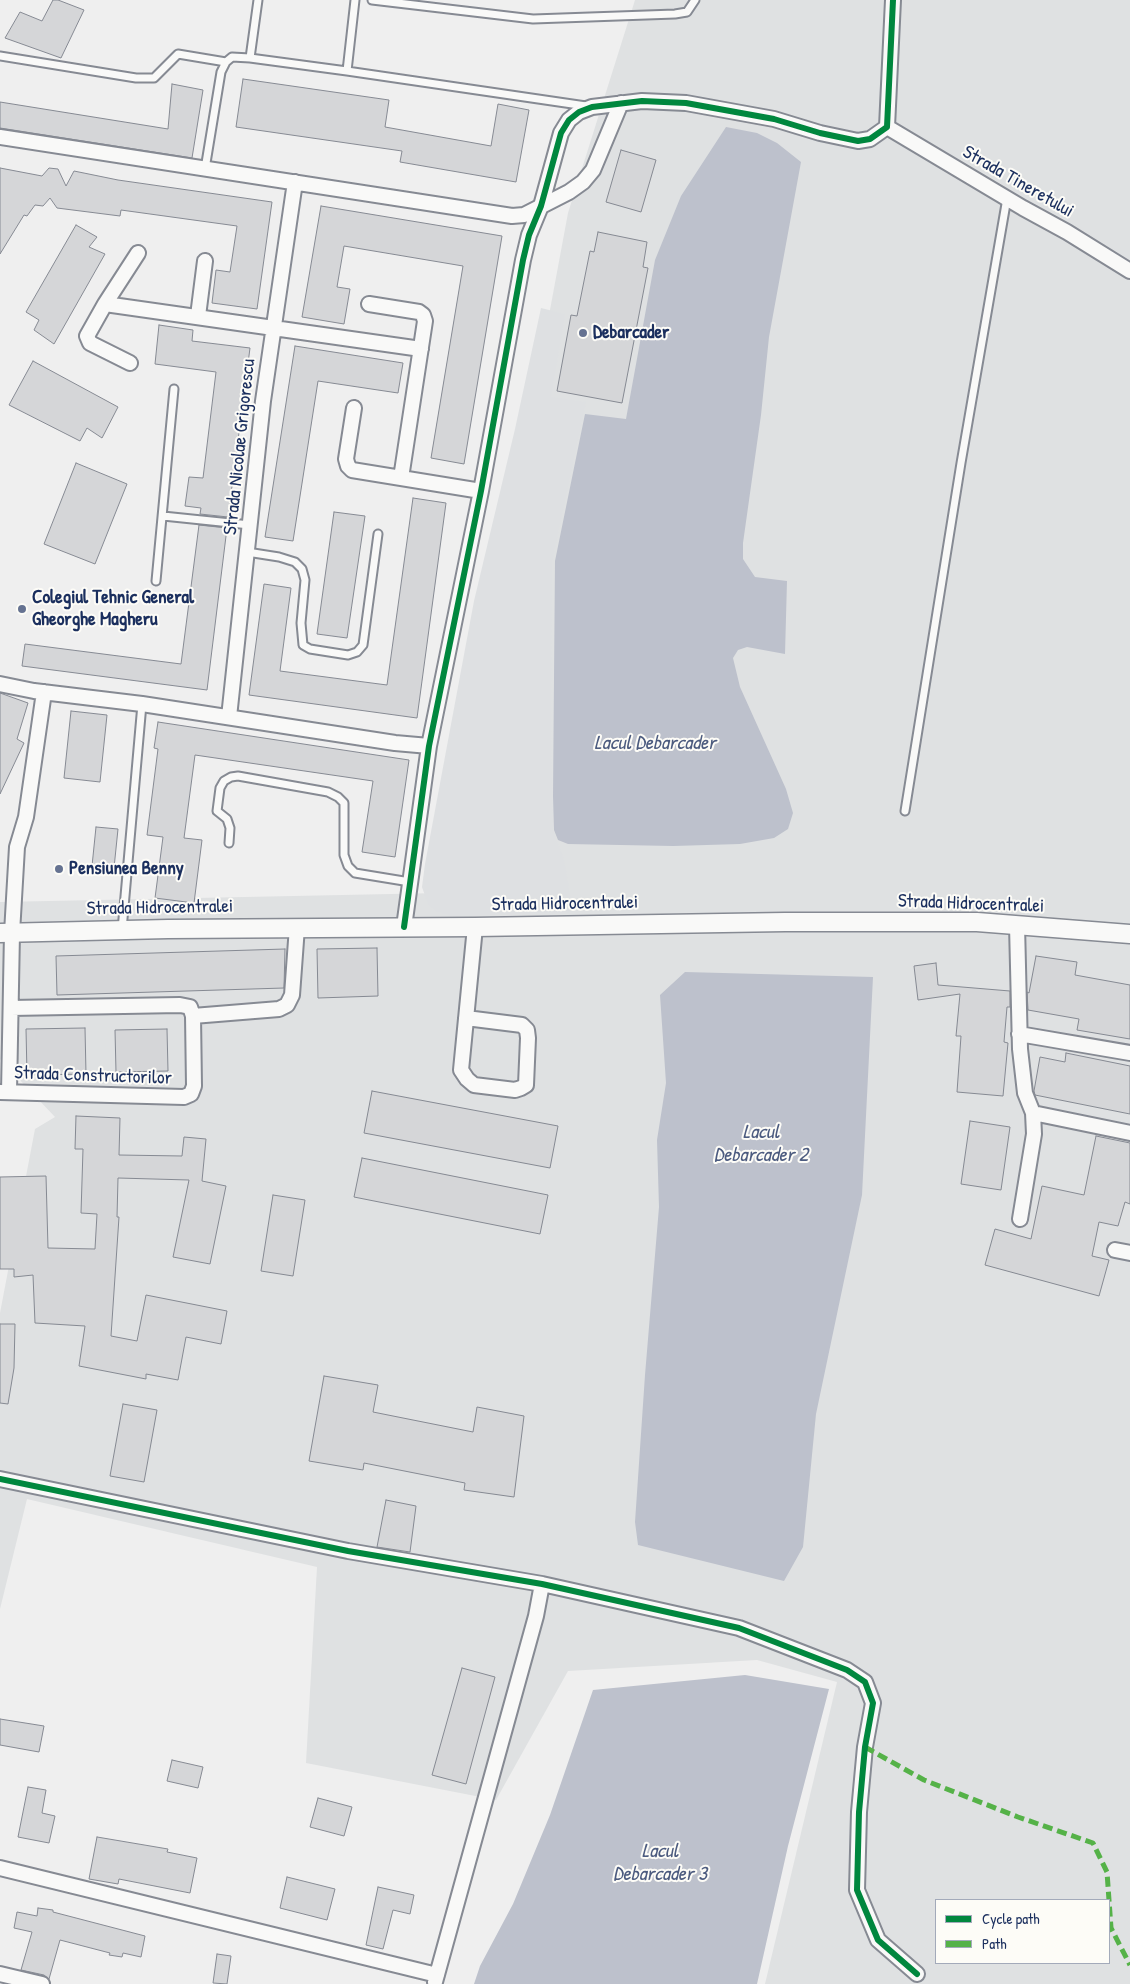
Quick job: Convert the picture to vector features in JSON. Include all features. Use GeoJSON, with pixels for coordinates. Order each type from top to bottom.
{"type":"FeatureCollection","features":[{"type":"Feature","properties":{"kind":"street"},"geometry":{"type":"LineString","coordinates":[[404,927],[429,746],[481,491],[523,260],[529,235],[541,206],[561,133],[569,120],[579,112],[592,107],[642,101],[686,103],[774,120],[858,141],[870,139],[887,127],[893,0]]}},
{"type":"Feature","properties":{"kind":"street"},"geometry":{"type":"LineString","coordinates":[[0,137],[512,216],[524,214],[541,206],[583,182],[593,170],[621,103]]}},
{"type":"Feature","properties":{"kind":"street","name":"Strada Tineretului"},"geometry":{"type":"LineString","coordinates":[[887,127],[1130,271]]}},
{"type":"Feature","properties":{"kind":"street","name":"Strada Nicolae Grigorescu"},"geometry":{"type":"LineString","coordinates":[[229,717],[273,328],[295,182]]}},
{"type":"Feature","properties":{"kind":"street"},"geometry":{"type":"LineString","coordinates":[[130,363],[90,343],[87,336],[138,252]]}},
{"type":"Feature","properties":{"kind":"street"},"geometry":{"type":"LineString","coordinates":[[198,316],[205,261]]}},
{"type":"Feature","properties":{"kind":"street"},"geometry":{"type":"LineString","coordinates":[[105,304],[421,349]]}},
{"type":"Feature","properties":{"kind":"street"},"geometry":{"type":"LineString","coordinates":[[369,304],[419,312],[425,320],[401,478]]}},
{"type":"Feature","properties":{"kind":"street"},"geometry":{"type":"LineString","coordinates":[[354,408],[346,459],[348,466],[352,470],[481,491]]}},
{"type":"Feature","properties":{"kind":"street"},"geometry":{"type":"LineString","coordinates":[[0,684],[395,743],[429,746]]}},
{"type":"Feature","properties":{"kind":"street"},"geometry":{"type":"LineString","coordinates":[[4,1092],[10,1008],[6,933],[17,847],[26,817],[44,692]]}},
{"type":"Feature","properties":{"kind":"street","name":"Strada Hidrocentralei"},"geometry":{"type":"LineString","coordinates":[[6,933],[297,927],[977,922],[1130,934]]}},
{"type":"Feature","properties":{"kind":"street"},"geometry":{"type":"LineString","coordinates":[[1017,925],[1019,1034],[1025,1094],[1033,1112],[1034,1134],[1020,1219]]}},
{"type":"Feature","properties":{"kind":"street"},"geometry":{"type":"LineString","coordinates":[[10,1008],[180,1005],[190,1007],[193,1016],[279,1009],[287,1005],[292,995],[297,927]]}},
{"type":"Feature","properties":{"kind":"street"},"geometry":{"type":"LineString","coordinates":[[466,1018],[522,1025],[526,1030],[528,1038],[526,1085],[515,1090],[474,1084],[467,1079],[461,1070],[466,1018],[475,927]]}},
{"type":"Feature","properties":{"kind":"street","name":"Strada Constructorilor"},"geometry":{"type":"LineString","coordinates":[[4,1092],[184,1098],[191,1094],[194,1086],[193,1016]]}},
{"type":"Feature","properties":{"kind":"street"},"geometry":{"type":"LineString","coordinates":[[1019,1034],[1130,1053]]}},
{"type":"Feature","properties":{"kind":"street"},"geometry":{"type":"LineString","coordinates":[[1033,1112],[1130,1133]]}},
{"type":"Feature","properties":{"kind":"street"},"geometry":{"type":"LineString","coordinates":[[1115,1250],[1130,1254]]}},
{"type":"Feature","properties":{"kind":"street"},"geometry":{"type":"LineString","coordinates":[[0,1479],[348,1551],[542,1584],[739,1628],[847,1670],[865,1682],[873,1702],[859,1812],[857,1890],[878,1940],[917,1974]]}},
{"type":"Feature","properties":{"kind":"street"},"geometry":{"type":"LineString","coordinates":[[0,1868],[435,1979],[536,1616],[542,1584]]}},
{"type":"Feature","properties":{"kind":"street"},"geometry":{"type":"LineString","coordinates":[[0,1974],[42,1984]]}},
{"type":"Feature","properties":{"kind":"lane"},"geometry":{"type":"LineString","coordinates":[[250,58],[258,0]]}},
{"type":"Feature","properties":{"kind":"lane"},"geometry":{"type":"LineString","coordinates":[[347,70],[355,0]]}},
{"type":"Feature","properties":{"kind":"lane"},"geometry":{"type":"LineString","coordinates":[[372,0],[533,19],[675,14],[687,12],[695,0]]}},
{"type":"Feature","properties":{"kind":"lane"},"geometry":{"type":"LineString","coordinates":[[0,56],[136,78],[154,78],[178,54],[226,62]]}},
{"type":"Feature","properties":{"kind":"lane"},"geometry":{"type":"LineString","coordinates":[[205,169],[221,72],[226,62],[232,57],[347,70],[592,107]]}},
{"type":"Feature","properties":{"kind":"lane"},"geometry":{"type":"LineString","coordinates":[[905,812],[961,463],[1007,198]]}},
{"type":"Feature","properties":{"kind":"lane"},"geometry":{"type":"LineString","coordinates":[[156,581],[174,389]]}},
{"type":"Feature","properties":{"kind":"lane"},"geometry":{"type":"LineString","coordinates":[[163,516],[250,525]]}},
{"type":"Feature","properties":{"kind":"lane"},"geometry":{"type":"LineString","coordinates":[[247,552],[279,557],[295,562],[302,569],[305,580],[301,623],[303,646],[310,649],[348,655],[357,652],[362,645],[378,534]]}},
{"type":"Feature","properties":{"kind":"lane"},"geometry":{"type":"LineString","coordinates":[[122,930],[142,704]]}},
{"type":"Feature","properties":{"kind":"lane"},"geometry":{"type":"LineString","coordinates":[[229,843],[230,828],[227,819],[217,811],[220,788],[224,781],[231,777],[238,776],[328,792],[338,797],[344,803],[344,855],[348,866],[355,873],[410,882]]}},
{"type":"Feature","properties":{"kind":"shaded area"},"geometry":{"type":"Polygon","coordinates":[[[635,0],[1130,0],[1130,1984],[765,1984],[837,1682],[757,1660],[568,1671],[496,1800],[306,1763],[317,1567],[27,1499],[0,1609],[0,1313],[35,1129],[55,1117],[0,1059],[0,902],[440,893],[568,213],[635,0]]]}},
{"type":"Feature","properties":{"kind":"shaded area"},"geometry":{"type":"Polygon","coordinates":[[[541,308],[565,314],[551,397],[586,402],[552,561],[551,737],[553,831],[564,860],[573,912],[452,916],[438,912],[428,904],[422,887],[425,864],[474,601],[515,429],[541,308]]]}},
{"type":"Feature","properties":{"kind":"water","name":"Lacul Debarcader"},"geometry":{"type":"Polygon","coordinates":[[[726,127],[757,133],[777,143],[801,162],[769,337],[761,415],[743,543],[743,559],[755,577],[787,581],[785,654],[747,647],[738,650],[733,658],[740,687],[786,789],[793,813],[788,829],[774,838],[740,844],[673,846],[568,844],[558,840],[554,830],[555,561],[585,414],[626,419],[655,260],[681,196],[726,127]]]}},
{"type":"Feature","properties":{"kind":"water","name":"Lacul Debarcader 2"},"geometry":{"type":"Polygon","coordinates":[[[685,972],[873,977],[862,1195],[816,1414],[803,1547],[784,1581],[638,1545],[635,1522],[659,1207],[657,1140],[666,1083],[660,995],[685,972]]]}},
{"type":"Feature","properties":{"kind":"water","name":"Lacul Debarcader 3"},"geometry":{"type":"Polygon","coordinates":[[[745,1675],[829,1689],[788,1846],[757,1984],[474,1984],[480,1966],[513,1904],[550,1815],[593,1690],[745,1675]]]}},
{"type":"Feature","properties":{"kind":"building"},"geometry":{"type":"Polygon","coordinates":[[[53,0],[58,0],[84,10],[61,58],[5,38],[20,12],[42,21],[53,0]]]}},
{"type":"Feature","properties":{"kind":"building"},"geometry":{"type":"Polygon","coordinates":[[[243,79],[389,100],[385,127],[491,146],[498,104],[529,110],[516,182],[400,162],[402,151],[236,127],[243,79]]]}},
{"type":"Feature","properties":{"kind":"building"},"geometry":{"type":"Polygon","coordinates":[[[172,84],[203,90],[192,158],[0,128],[0,102],[168,129],[172,84]]]}},
{"type":"Feature","properties":{"kind":"building"},"geometry":{"type":"Polygon","coordinates":[[[621,150],[656,160],[641,212],[606,202],[621,150]]]}},
{"type":"Feature","properties":{"kind":"building"},"geometry":{"type":"Polygon","coordinates":[[[0,168],[42,176],[49,168],[58,169],[66,186],[74,171],[118,180],[272,202],[257,309],[212,303],[216,270],[230,272],[237,226],[121,210],[120,216],[57,208],[50,198],[43,206],[35,205],[27,216],[24,215],[0,254],[0,168]]]}},
{"type":"Feature","properties":{"kind":"building"},"geometry":{"type":"Polygon","coordinates":[[[321,206],[502,236],[464,464],[431,458],[463,266],[344,246],[337,287],[350,289],[344,324],[302,317],[321,206]]]}},
{"type":"Feature","properties":{"kind":"building"},"geometry":{"type":"Polygon","coordinates":[[[76,225],[97,237],[89,247],[105,254],[54,344],[34,330],[39,320],[26,312],[76,225]]]}},
{"type":"Feature","properties":{"kind":"building"},"geometry":{"type":"Polygon","coordinates":[[[598,232],[647,242],[643,267],[648,268],[622,403],[557,391],[571,315],[577,316],[590,251],[594,252],[598,232]]]}},
{"type":"Feature","properties":{"kind":"building"},"geometry":{"type":"Polygon","coordinates":[[[159,325],[193,330],[192,341],[250,348],[228,517],[200,514],[201,508],[185,506],[189,477],[203,478],[216,372],[155,364],[159,325]]]}},
{"type":"Feature","properties":{"kind":"building"},"geometry":{"type":"Polygon","coordinates":[[[295,346],[403,363],[398,393],[318,381],[293,541],[265,537],[295,346]]]}},
{"type":"Feature","properties":{"kind":"building"},"geometry":{"type":"Polygon","coordinates":[[[33,361],[118,407],[102,438],[87,428],[80,441],[9,405],[33,361]]]}},
{"type":"Feature","properties":{"kind":"building"},"geometry":{"type":"Polygon","coordinates":[[[76,463],[127,484],[95,564],[44,544],[76,463]]]}},
{"type":"Feature","properties":{"kind":"building"},"geometry":{"type":"Polygon","coordinates":[[[413,498],[446,503],[417,718],[249,695],[264,584],[291,588],[280,671],[387,685],[413,498]]]}},
{"type":"Feature","properties":{"kind":"building"},"geometry":{"type":"Polygon","coordinates":[[[334,512],[365,516],[347,638],[317,634],[334,512]]]}},
{"type":"Feature","properties":{"kind":"building"},"geometry":{"type":"Polygon","coordinates":[[[199,525],[227,528],[207,690],[22,666],[25,644],[181,664],[199,525]]]}},
{"type":"Feature","properties":{"kind":"building"},"geometry":{"type":"Polygon","coordinates":[[[0,693],[28,703],[17,739],[24,743],[0,794],[0,693]]]}},
{"type":"Feature","properties":{"kind":"building"},"geometry":{"type":"Polygon","coordinates":[[[71,711],[107,715],[100,782],[64,778],[71,711]]]}},
{"type":"Feature","properties":{"kind":"building"},"geometry":{"type":"Polygon","coordinates":[[[158,722],[409,760],[395,857],[362,852],[373,781],[195,755],[184,838],[202,840],[194,903],[155,898],[163,837],[147,835],[158,749],[154,748],[158,722]]]}},
{"type":"Feature","properties":{"kind":"building"},"geometry":{"type":"Polygon","coordinates":[[[96,827],[118,829],[114,868],[92,866],[96,827]]]}},
{"type":"Feature","properties":{"kind":"building"},"geometry":{"type":"Polygon","coordinates":[[[377,948],[378,996],[318,998],[317,949],[377,948]]]}},
{"type":"Feature","properties":{"kind":"building"},"geometry":{"type":"Polygon","coordinates":[[[285,949],[284,988],[57,995],[56,956],[285,949]]]}},
{"type":"Feature","properties":{"kind":"building"},"geometry":{"type":"Polygon","coordinates":[[[1036,956],[1077,962],[1075,975],[1130,985],[1130,1039],[1077,1030],[1079,1019],[1028,1010],[1027,992],[1029,993],[1036,956]]]}},
{"type":"Feature","properties":{"kind":"building"},"geometry":{"type":"Polygon","coordinates":[[[936,963],[938,985],[1010,991],[1010,1007],[1007,1007],[1004,1042],[1008,1043],[1003,1096],[957,1092],[961,1036],[956,1036],[960,994],[918,1000],[914,966],[936,963]]]}},
{"type":"Feature","properties":{"kind":"building"},"geometry":{"type":"Polygon","coordinates":[[[85,1028],[86,1074],[27,1075],[26,1029],[85,1028]]]}},
{"type":"Feature","properties":{"kind":"building"},"geometry":{"type":"Polygon","coordinates":[[[167,1029],[168,1071],[116,1072],[115,1030],[167,1029]]]}},
{"type":"Feature","properties":{"kind":"building"},"geometry":{"type":"Polygon","coordinates":[[[1066,1053],[1130,1066],[1130,1114],[1035,1095],[1034,1091],[1040,1057],[1065,1062],[1066,1053]]]}},
{"type":"Feature","properties":{"kind":"building"},"geometry":{"type":"Polygon","coordinates":[[[372,1091],[558,1126],[550,1168],[364,1133],[372,1091]]]}},
{"type":"Feature","properties":{"kind":"building"},"geometry":{"type":"Polygon","coordinates":[[[76,1116],[120,1118],[119,1155],[182,1156],[184,1137],[206,1139],[202,1181],[226,1186],[210,1264],[173,1257],[189,1180],[118,1178],[117,1217],[119,1217],[111,1336],[137,1341],[146,1295],[227,1311],[221,1344],[186,1337],[178,1380],[146,1374],[146,1379],[79,1366],[85,1326],[35,1323],[33,1275],[14,1277],[14,1269],[0,1269],[0,1177],[46,1176],[48,1248],[95,1249],[97,1214],[81,1213],[83,1149],[75,1149],[76,1116]]]}},
{"type":"Feature","properties":{"kind":"building"},"geometry":{"type":"Polygon","coordinates":[[[970,1121],[1010,1127],[1001,1190],[961,1184],[970,1121]]]}},
{"type":"Feature","properties":{"kind":"building"},"geometry":{"type":"Polygon","coordinates":[[[1096,1136],[1130,1143],[1130,1204],[1125,1202],[1118,1226],[1099,1222],[1092,1256],[1109,1260],[1099,1296],[985,1265],[995,1229],[1031,1239],[1042,1186],[1084,1195],[1096,1136]]]}},
{"type":"Feature","properties":{"kind":"building"},"geometry":{"type":"Polygon","coordinates":[[[362,1158],[548,1195],[540,1234],[354,1197],[362,1158]]]}},
{"type":"Feature","properties":{"kind":"building"},"geometry":{"type":"Polygon","coordinates":[[[273,1195],[305,1200],[293,1276],[261,1271],[273,1195]]]}},
{"type":"Feature","properties":{"kind":"building"},"geometry":{"type":"Polygon","coordinates":[[[0,1324],[15,1324],[14,1368],[8,1404],[0,1403],[0,1324]]]}},
{"type":"Feature","properties":{"kind":"building"},"geometry":{"type":"Polygon","coordinates":[[[324,1376],[378,1385],[373,1412],[473,1432],[477,1407],[524,1416],[514,1497],[464,1490],[465,1483],[364,1463],[363,1470],[309,1461],[324,1376]]]}},
{"type":"Feature","properties":{"kind":"building"},"geometry":{"type":"Polygon","coordinates":[[[123,1404],[157,1410],[144,1482],[110,1476],[123,1404]]]}},
{"type":"Feature","properties":{"kind":"building"},"geometry":{"type":"Polygon","coordinates":[[[386,1500],[416,1506],[410,1552],[377,1547],[386,1500]]]}},
{"type":"Feature","properties":{"kind":"building"},"geometry":{"type":"Polygon","coordinates":[[[462,1668],[495,1677],[466,1784],[432,1775],[462,1668]]]}},
{"type":"Feature","properties":{"kind":"building"},"geometry":{"type":"Polygon","coordinates":[[[0,1719],[44,1726],[39,1752],[0,1745],[0,1719]]]}},
{"type":"Feature","properties":{"kind":"building"},"geometry":{"type":"Polygon","coordinates":[[[172,1760],[203,1767],[198,1788],[167,1781],[172,1760]]]}},
{"type":"Feature","properties":{"kind":"building"},"geometry":{"type":"Polygon","coordinates":[[[28,1787],[46,1790],[42,1813],[55,1816],[49,1843],[18,1837],[28,1787]]]}},
{"type":"Feature","properties":{"kind":"building"},"geometry":{"type":"Polygon","coordinates":[[[318,1798],[352,1807],[344,1836],[310,1827],[318,1798]]]}},
{"type":"Feature","properties":{"kind":"building"},"geometry":{"type":"Polygon","coordinates":[[[97,1837],[168,1849],[167,1852],[197,1858],[190,1893],[119,1879],[118,1884],[89,1879],[97,1837]]]}},
{"type":"Feature","properties":{"kind":"building"},"geometry":{"type":"Polygon","coordinates":[[[287,1877],[335,1889],[327,1920],[280,1908],[287,1877]]]}},
{"type":"Feature","properties":{"kind":"building"},"geometry":{"type":"Polygon","coordinates":[[[378,1887],[414,1895],[410,1914],[393,1910],[383,1949],[366,1945],[378,1887]]]}},
{"type":"Feature","properties":{"kind":"building"},"geometry":{"type":"Polygon","coordinates":[[[38,1908],[53,1910],[53,1912],[145,1936],[141,1957],[123,1953],[122,1957],[109,1955],[110,1953],[60,1940],[49,1979],[44,1975],[21,1970],[32,1932],[14,1928],[17,1912],[37,1916],[38,1908]]]}},
{"type":"Feature","properties":{"kind":"building"},"geometry":{"type":"Polygon","coordinates":[[[217,1954],[231,1956],[227,1984],[213,1983],[217,1954]]]}},
{"type":"Feature","properties":{"kind":"marked path"},"geometry":{"type":"LineString","coordinates":[[865,1747],[924,1780],[1018,1817],[1093,1843],[1107,1872],[1109,1899]]}},
{"type":"Feature","properties":{"kind":"marked path"},"geometry":{"type":"LineString","coordinates":[[1110,1914],[1111,1928],[1130,1965]]}},
{"type":"Feature","properties":{"kind":"cycle path"},"geometry":{"type":"LineString","coordinates":[[404,927],[429,746],[481,491],[523,260],[529,235],[541,206],[561,133],[569,120],[579,112],[592,107],[642,101],[686,103],[774,119],[820,133],[858,141],[870,139],[887,127],[893,0]]}},
{"type":"Feature","properties":{"kind":"cycle path"},"geometry":{"type":"LineString","coordinates":[[0,1479],[348,1551],[542,1584],[739,1628],[847,1670],[865,1682],[873,1703],[865,1747],[859,1812],[857,1890],[878,1940],[917,1974]]}},
{"type":"Feature","properties":{"kind":"place","name":"Debarcader"},"geometry":{"type":"Point","coordinates":[583,333]}},
{"type":"Feature","properties":{"kind":"place","name":"Colegiul Tehnic General Gheorghe Magheru"},"geometry":{"type":"Point","coordinates":[22,609]}},
{"type":"Feature","properties":{"kind":"place","name":"Pensiunea Benny"},"geometry":{"type":"Point","coordinates":[59,869]}}]}
